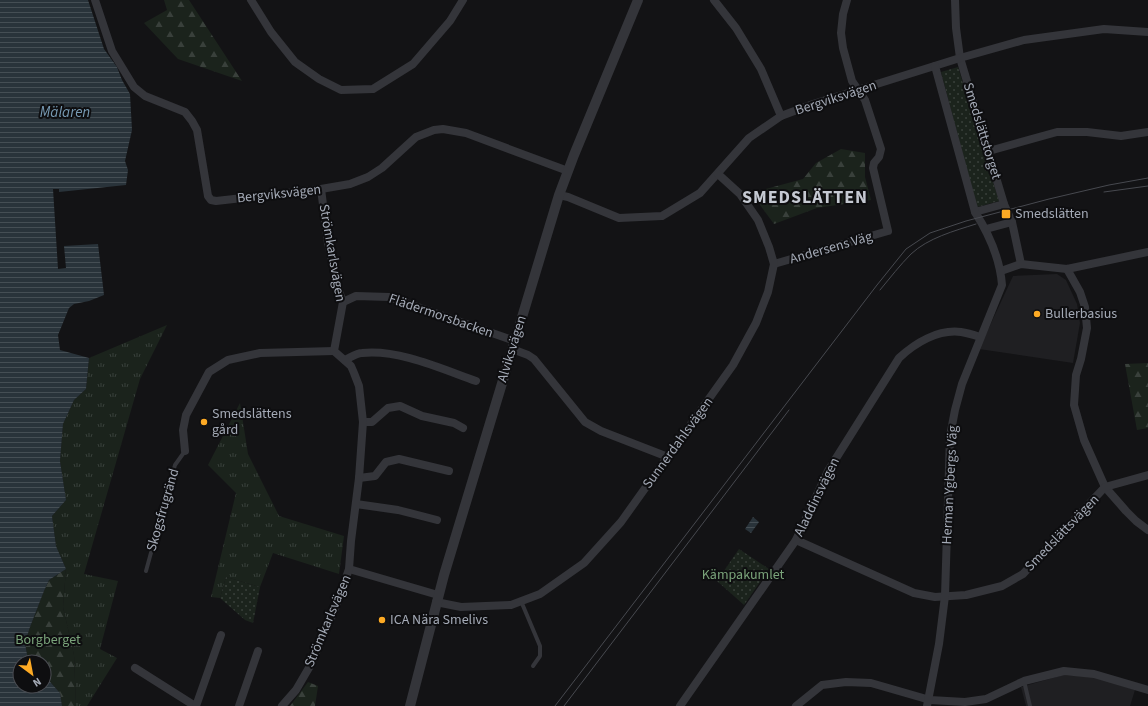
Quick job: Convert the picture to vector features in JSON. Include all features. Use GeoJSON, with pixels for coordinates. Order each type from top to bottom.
{"type":"FeatureCollection","features":[{"type":"Feature","properties":{"kind":"street","name":"Bergviksvägen"},"geometry":{"type":"LineString","coordinates":[[95,0],[112,51],[134,87],[145,96],[185,112],[192,121],[197,130],[208,196],[211,200],[216,201],[321,189],[350,184],[368,177],[382,168],[416,137],[434,130],[443,129],[466,133],[568,171]]}},
{"type":"Feature","properties":{"kind":"street"},"geometry":{"type":"LineString","coordinates":[[251,0],[271,32],[295,62],[319,79],[341,90],[373,89],[413,64],[450,21],[463,0]]}},
{"type":"Feature","properties":{"kind":"street","name":"Alviksvägen"},"geometry":{"type":"LineString","coordinates":[[410,706],[437,599],[559,195],[638,0]]}},
{"type":"Feature","properties":{"kind":"street"},"geometry":{"type":"LineString","coordinates":[[714,0],[736,28],[761,69],[781,116]]}},
{"type":"Feature","properties":{"kind":"street"},"geometry":{"type":"LineString","coordinates":[[847,0],[843,14],[841,33],[843,48],[852,81],[858,91]]}},
{"type":"Feature","properties":{"kind":"street","name":"Smedslättstorget"},"geometry":{"type":"LineString","coordinates":[[955,0],[956,28],[960,58],[1004,204],[1012,222],[1021,264]]}},
{"type":"Feature","properties":{"kind":"street","name":"Bergviksvägen"},"geometry":{"type":"LineString","coordinates":[[559,195],[568,197],[619,218],[662,216],[700,193],[749,138],[781,116],[813,104],[960,58],[1024,40],[1104,29],[1148,32]]}},
{"type":"Feature","properties":{"kind":"street","name":"Smedslättstorget"},"geometry":{"type":"LineString","coordinates":[[935,66],[975,212],[986,230],[1001,271]]}},
{"type":"Feature","properties":{"kind":"street","name":"Andersens Väg"},"geometry":{"type":"LineString","coordinates":[[774,264],[888,231],[873,168],[874,163],[879,157],[881,149],[865,100],[858,91]]}},
{"type":"Feature","properties":{"kind":"street"},"geometry":{"type":"LineString","coordinates":[[989,151],[1057,132],[1087,132],[1121,136],[1148,132]]}},
{"type":"Feature","properties":{"kind":"street","name":"Sunnerdahlsvägen"},"geometry":{"type":"LineString","coordinates":[[349,569],[461,607],[511,605],[540,594],[584,562],[621,522],[733,365],[756,323],[768,292],[774,264],[758,220],[740,194],[718,174]]}},
{"type":"Feature","properties":{"kind":"street","name":"Strömkarlsvägen"},"geometry":{"type":"LineString","coordinates":[[282,706],[296,690],[310,666],[335,609],[349,569],[359,478],[363,422],[359,386],[351,366],[334,351],[343,302],[328,243],[321,189]]}},
{"type":"Feature","properties":{"kind":"street"},"geometry":{"type":"LineString","coordinates":[[975,212],[1004,204]]}},
{"type":"Feature","properties":{"kind":"street"},"geometry":{"type":"LineString","coordinates":[[986,230],[1012,222]]}},
{"type":"Feature","properties":{"kind":"street"},"geometry":{"type":"LineString","coordinates":[[1001,271],[1021,264],[1067,269],[1148,252]]}},
{"type":"Feature","properties":{"kind":"street"},"geometry":{"type":"LineString","coordinates":[[1067,269],[1080,292],[1085,307],[1087,328],[1081,359],[1076,375],[1074,405],[1084,440],[1106,487],[1126,511],[1148,530]]}},
{"type":"Feature","properties":{"kind":"street","name":"Herman Ygbergs Väg"},"geometry":{"type":"LineString","coordinates":[[928,703],[939,644],[945,596],[950,436],[962,384],[1002,286],[1001,271]]}},
{"type":"Feature","properties":{"kind":"street","name":"Flädermorsbacken"},"geometry":{"type":"LineString","coordinates":[[343,302],[356,296],[389,297],[514,345],[534,359],[585,422],[601,431],[668,457]]}},
{"type":"Feature","properties":{"kind":"street","name":"Aladdinsvägen"},"geometry":{"type":"LineString","coordinates":[[680,706],[796,540],[828,471],[898,358],[923,340],[948,332],[961,332],[980,337]]}},
{"type":"Feature","properties":{"kind":"street","name":"Skogsfrugränd"},"geometry":{"type":"LineString","coordinates":[[184,451],[182,430],[186,415],[209,372],[228,360],[260,353],[334,351]]}},
{"type":"Feature","properties":{"kind":"street"},"geometry":{"type":"LineString","coordinates":[[345,360],[360,352],[384,353],[434,366],[476,381]]}},
{"type":"Feature","properties":{"kind":"street"},"geometry":{"type":"LineString","coordinates":[[363,422],[372,422],[388,408],[400,406],[422,416],[454,423],[462,428]]}},
{"type":"Feature","properties":{"kind":"street"},"geometry":{"type":"LineString","coordinates":[[359,478],[376,476],[386,462],[399,460],[448,471]]}},
{"type":"Feature","properties":{"kind":"street","name":"Smedslättsvägen"},"geometry":{"type":"LineString","coordinates":[[796,540],[914,593],[935,597],[966,595],[1002,586],[1023,574],[1106,487],[1148,475]]}},
{"type":"Feature","properties":{"kind":"street"},"geometry":{"type":"LineString","coordinates":[[356,504],[398,510],[437,520]]}},
{"type":"Feature","properties":{"kind":"street"},"geometry":{"type":"LineString","coordinates":[[135,668],[196,706],[220,635]]}},
{"type":"Feature","properties":{"kind":"street"},"geometry":{"type":"LineString","coordinates":[[239,706],[258,651]]}},
{"type":"Feature","properties":{"kind":"street"},"geometry":{"type":"LineString","coordinates":[[796,706],[822,686],[846,682],[870,684],[928,703],[965,702],[986,699],[1024,681],[1064,671],[1094,674],[1148,690]]}},
{"type":"Feature","properties":{"kind":"lane","name":"Skogsfrugränd"},"geometry":{"type":"LineString","coordinates":[[146,571],[175,465],[184,451]]}},
{"type":"Feature","properties":{"kind":"lane"},"geometry":{"type":"LineString","coordinates":[[521,601],[540,646],[540,656],[533,666]]}},
{"type":"Feature","properties":{"kind":"lane"},"geometry":{"type":"LineString","coordinates":[[1024,681],[1030,706]]}},
{"type":"Feature","properties":{"kind":"shaded area","name":"Bullerbasius"},"geometry":{"type":"Polygon","coordinates":[[[1057,274],[1066,280],[1077,304],[1080,323],[1073,363],[979,349],[1013,276],[1057,274]]]}},
{"type":"Feature","properties":{"kind":"shaded area"},"geometry":{"type":"Polygon","coordinates":[[[1063,675],[1095,677],[1135,690],[1130,706],[1026,706],[1021,687],[1063,675]]]}},
{"type":"Feature","properties":{"kind":"green space"},"geometry":{"type":"Polygon","coordinates":[[[164,0],[189,0],[242,81],[178,59],[144,23],[167,10],[164,0]]]}},
{"type":"Feature","properties":{"kind":"green space"},"geometry":{"type":"Polygon","coordinates":[[[958,67],[999,201],[977,207],[941,72],[958,67]]]}},
{"type":"Feature","properties":{"kind":"green space"},"geometry":{"type":"Polygon","coordinates":[[[841,149],[865,153],[865,177],[871,200],[817,208],[774,224],[760,205],[762,190],[803,179],[816,163],[841,149]]]}},
{"type":"Feature","properties":{"kind":"green space"},"geometry":{"type":"Polygon","coordinates":[[[167,325],[140,379],[84,574],[118,581],[100,649],[117,658],[87,706],[76,706],[74,655],[63,607],[66,569],[56,546],[52,516],[66,500],[60,461],[63,424],[74,400],[86,389],[89,358],[167,325]]]}},
{"type":"Feature","properties":{"kind":"green space"},"geometry":{"type":"Polygon","coordinates":[[[1148,363],[1148,428],[1137,430],[1125,364],[1148,363]]]}},
{"type":"Feature","properties":{"kind":"green space"},"geometry":{"type":"Polygon","coordinates":[[[240,403],[248,454],[279,516],[344,536],[339,574],[273,553],[260,587],[226,577],[220,598],[211,597],[236,493],[208,465],[240,403]]]}},
{"type":"Feature","properties":{"kind":"green space","name":"Kämpakumlet"},"geometry":{"type":"Polygon","coordinates":[[[739,549],[769,569],[744,605],[717,581],[739,549]]]}},
{"type":"Feature","properties":{"kind":"green space","name":"Borgberget"},"geometry":{"type":"Polygon","coordinates":[[[66,569],[63,607],[74,655],[76,706],[62,706],[60,693],[52,684],[52,654],[27,654],[25,643],[49,580],[66,569]]]}},
{"type":"Feature","properties":{"kind":"green space"},"geometry":{"type":"Polygon","coordinates":[[[226,577],[260,587],[253,623],[245,620],[220,598],[226,577]]]}},
{"type":"Feature","properties":{"kind":"green space"},"geometry":{"type":"Polygon","coordinates":[[[308,682],[318,686],[315,706],[290,706],[308,682]]]}},
{"type":"Feature","properties":{"kind":"water","name":"Mälaren"},"geometry":{"type":"Polygon","coordinates":[[[0,0],[88,0],[104,49],[117,67],[130,94],[132,130],[125,161],[128,170],[126,185],[59,192],[59,189],[53,189],[58,269],[66,268],[64,246],[98,244],[104,295],[89,301],[74,304],[69,308],[58,335],[60,350],[89,358],[86,389],[74,400],[63,424],[60,461],[66,500],[52,516],[56,546],[66,569],[49,580],[25,643],[27,654],[12,654],[12,694],[52,694],[52,684],[60,693],[62,706],[0,706],[0,0]]]}},
{"type":"Feature","properties":{"kind":"water"},"geometry":{"type":"Polygon","coordinates":[[[753,517],[759,522],[751,533],[745,529],[753,517]]]}},
{"type":"Feature","properties":{"kind":"tram line"},"geometry":{"type":"LineString","coordinates":[[555,706],[906,249],[930,233],[966,221],[1049,199],[1109,185],[1148,178]]}},
{"type":"Feature","properties":{"kind":"tram line"},"geometry":{"type":"LineString","coordinates":[[1104,192],[1148,186]]}},
{"type":"Feature","properties":{"kind":"tram line"},"geometry":{"type":"LineString","coordinates":[[880,290],[918,248],[933,239],[976,224]]}},
{"type":"Feature","properties":{"kind":"tram line"},"geometry":{"type":"LineString","coordinates":[[564,706],[789,410]]}},
{"type":"Feature","properties":{"kind":"place","name":"Smedslätten"},"geometry":{"type":"Point","coordinates":[1006,214]}},
{"type":"Feature","properties":{"kind":"place","name":"Bullerbasius"},"geometry":{"type":"Point","coordinates":[1037,314]}},
{"type":"Feature","properties":{"kind":"place","name":"Smedslättens gård"},"geometry":{"type":"Point","coordinates":[204,422]}},
{"type":"Feature","properties":{"kind":"place","name":"ICA Nära Smelivs"},"geometry":{"type":"Point","coordinates":[382,620]}},
{"type":"Feature","properties":{"kind":"district","name":"SMEDSLÄTTEN"},"geometry":{"type":"Point","coordinates":[805,197]}}]}
